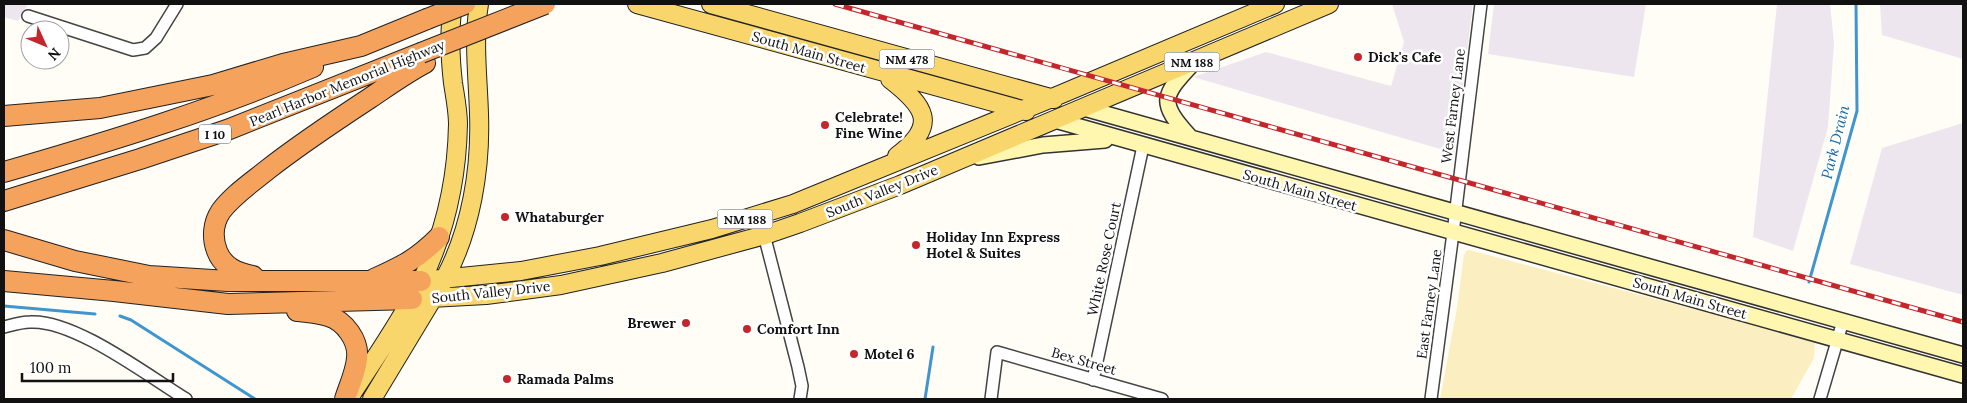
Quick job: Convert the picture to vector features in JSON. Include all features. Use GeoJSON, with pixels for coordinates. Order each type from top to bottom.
{"type":"FeatureCollection","features":[{"type":"Feature","properties":{"kind":"highway","name":"I 10"},"geometry":{"type":"LineString","coordinates":[[361,46],[465,4]]}},
{"type":"Feature","properties":{"kind":"highway","name":"Pearl Harbor Memorial Highway"},"geometry":{"type":"LineString","coordinates":[[4,201],[226,130],[424,58],[538,7]]}},
{"type":"Feature","properties":{"kind":"highway"},"geometry":{"type":"LineString","coordinates":[[4,116],[100,108],[178,93],[213,85],[283,64],[361,46]]}},
{"type":"Feature","properties":{"kind":"highway","name":"Pearl Harbor Memorial Highway"},"geometry":{"type":"LineString","coordinates":[[4,172],[138,132],[278,82],[361,46]]}},
{"type":"Feature","properties":{"kind":"highway"},"geometry":{"type":"LineString","coordinates":[[294,280],[236,272],[225,264],[218,254],[214,233],[216,221],[221,211],[242,190],[285,156],[410,71],[424,58]]}},
{"type":"Feature","properties":{"kind":"highway"},"geometry":{"type":"LineString","coordinates":[[367,282],[421,255],[439,237]]}},
{"type":"Feature","properties":{"kind":"highway"},"geometry":{"type":"LineString","coordinates":[[4,240],[75,261],[149,276],[228,281],[421,281]]}},
{"type":"Feature","properties":{"kind":"highway"},"geometry":{"type":"LineString","coordinates":[[4,281],[114,290],[322,314],[339,322],[352,337],[357,351],[356,364],[347,399]]}},
{"type":"Feature","properties":{"kind":"highway"},"geometry":{"type":"LineString","coordinates":[[228,304],[412,299]]}},
{"type":"Feature","properties":{"kind":"main road"},"geometry":{"type":"LineString","coordinates":[[347,399],[412,299],[439,237],[451,190],[458,123],[451,69],[450,23],[453,4]]}},
{"type":"Feature","properties":{"kind":"main road"},"geometry":{"type":"LineString","coordinates":[[372,399],[434,298],[445,278],[462,238],[475,182],[479,131],[476,60],[479,4]]}},
{"type":"Feature","properties":{"kind":"main road","name":"South Main Street"},"geometry":{"type":"LineString","coordinates":[[636,4],[1022,110],[1144,146],[1963,375]]}},
{"type":"Feature","properties":{"kind":"main road","name":"South Main Street"},"geometry":{"type":"LineString","coordinates":[[711,4],[1052,98],[1963,355]]}},
{"type":"Feature","properties":{"kind":"main road","name":"South Valley Drive"},"geometry":{"type":"LineString","coordinates":[[421,281],[522,271],[558,265],[657,243],[794,204],[1274,4]]}},
{"type":"Feature","properties":{"kind":"main road","name":"South Valley Drive"},"geometry":{"type":"LineString","coordinates":[[412,299],[494,295],[561,285],[662,263],[765,235],[845,206],[951,163],[1329,4]]}},
{"type":"Feature","properties":{"kind":"main road"},"geometry":{"type":"LineString","coordinates":[[1190,137],[1171,115],[1168,109],[1168,98],[1178,79],[1195,61]]}},
{"type":"Feature","properties":{"kind":"main road"},"geometry":{"type":"LineString","coordinates":[[878,170],[904,151],[916,139],[922,128],[921,110],[916,101],[881,72]]}},
{"type":"Feature","properties":{"kind":"main road"},"geometry":{"type":"LineString","coordinates":[[951,163],[1043,145],[1089,140],[1123,140]]}},
{"type":"Feature","properties":{"kind":"street"},"geometry":{"type":"LineString","coordinates":[[28,16],[132,50],[145,48],[156,38],[177,4]]}},
{"type":"Feature","properties":{"kind":"street","name":"West Farney Lane"},"geometry":{"type":"LineString","coordinates":[[1456,213],[1481,4]]}},
{"type":"Feature","properties":{"kind":"street","name":"White Rose Court"},"geometry":{"type":"LineString","coordinates":[[1093,380],[1144,146]]}},
{"type":"Feature","properties":{"kind":"street","name":"East Farney Lane"},"geometry":{"type":"LineString","coordinates":[[1430,399],[1456,213]]}},
{"type":"Feature","properties":{"kind":"street"},"geometry":{"type":"LineString","coordinates":[[759,215],[798,367],[802,386],[800,399]]}},
{"type":"Feature","properties":{"kind":"street"},"geometry":{"type":"LineString","coordinates":[[1820,399],[1843,320]]}},
{"type":"Feature","properties":{"kind":"street"},"geometry":{"type":"LineString","coordinates":[[4,327],[31,322],[60,326],[89,338],[186,399]]}},
{"type":"Feature","properties":{"kind":"street","name":"Bex Street"},"geometry":{"type":"LineString","coordinates":[[991,399],[997,352],[1162,399]]}},
{"type":"Feature","properties":{"kind":"shaded area"},"geometry":{"type":"Polygon","coordinates":[[[4,4],[28,4],[18,21],[4,17],[4,4]]]}},
{"type":"Feature","properties":{"kind":"shaded area"},"geometry":{"type":"Polygon","coordinates":[[[1392,4],[1473,4],[1454,153],[1193,77],[1266,52],[1391,86],[1404,42],[1392,4]]]}},
{"type":"Feature","properties":{"kind":"shaded area"},"geometry":{"type":"Polygon","coordinates":[[[1494,4],[1646,4],[1634,77],[1488,54],[1494,4]]]}},
{"type":"Feature","properties":{"kind":"shaded area"},"geometry":{"type":"Polygon","coordinates":[[[1777,4],[1830,4],[1834,43],[1828,127],[1793,251],[1753,237],[1777,4]]]}},
{"type":"Feature","properties":{"kind":"shaded area"},"geometry":{"type":"Polygon","coordinates":[[[1880,4],[1963,4],[1963,59],[1882,35],[1880,4]]]}},
{"type":"Feature","properties":{"kind":"shaded area"},"geometry":{"type":"Polygon","coordinates":[[[1963,123],[1963,295],[1850,264],[1882,148],[1963,123]]]}},
{"type":"Feature","properties":{"kind":"sand"},"geometry":{"type":"Polygon","coordinates":[[[1469,250],[1763,327],[1815,343],[1814,358],[1791,399],[1440,399],[1457,308],[1464,255],[1469,250]]]}},
{"type":"Feature","properties":{"kind":"waterway","name":"Park Drain"},"geometry":{"type":"LineString","coordinates":[[1809,282],[1857,111],[1856,4]]}},
{"type":"Feature","properties":{"kind":"waterway","name":"Park Drain"},"geometry":{"type":"LineString","coordinates":[[4,306],[95,314]]}},
{"type":"Feature","properties":{"kind":"waterway","name":"Park Drain"},"geometry":{"type":"LineString","coordinates":[[120,316],[131,320],[255,399]]}},
{"type":"Feature","properties":{"kind":"waterway"},"geometry":{"type":"LineString","coordinates":[[925,399],[933,347]]}},
{"type":"Feature","properties":{"kind":"railway"},"geometry":{"type":"LineString","coordinates":[[835,4],[1963,322]]}},
{"type":"Feature","properties":{"kind":"place","name":"Dick's Cafe"},"geometry":{"type":"Point","coordinates":[1358,57]}},
{"type":"Feature","properties":{"kind":"place","name":"Celebrate! Fine Wine"},"geometry":{"type":"Point","coordinates":[825,125]}},
{"type":"Feature","properties":{"kind":"place","name":"Whataburger"},"geometry":{"type":"Point","coordinates":[505,217]}},
{"type":"Feature","properties":{"kind":"place","name":"Holiday Inn Express Hotel & Suites"},"geometry":{"type":"Point","coordinates":[916,245]}},
{"type":"Feature","properties":{"kind":"place","name":"Brewer"},"geometry":{"type":"Point","coordinates":[686,323]}},
{"type":"Feature","properties":{"kind":"place","name":"Comfort Inn"},"geometry":{"type":"Point","coordinates":[747,329]}},
{"type":"Feature","properties":{"kind":"place","name":"Motel 6"},"geometry":{"type":"Point","coordinates":[854,354]}},
{"type":"Feature","properties":{"kind":"place","name":"Ramada Palms"},"geometry":{"type":"Point","coordinates":[507,379]}}]}
